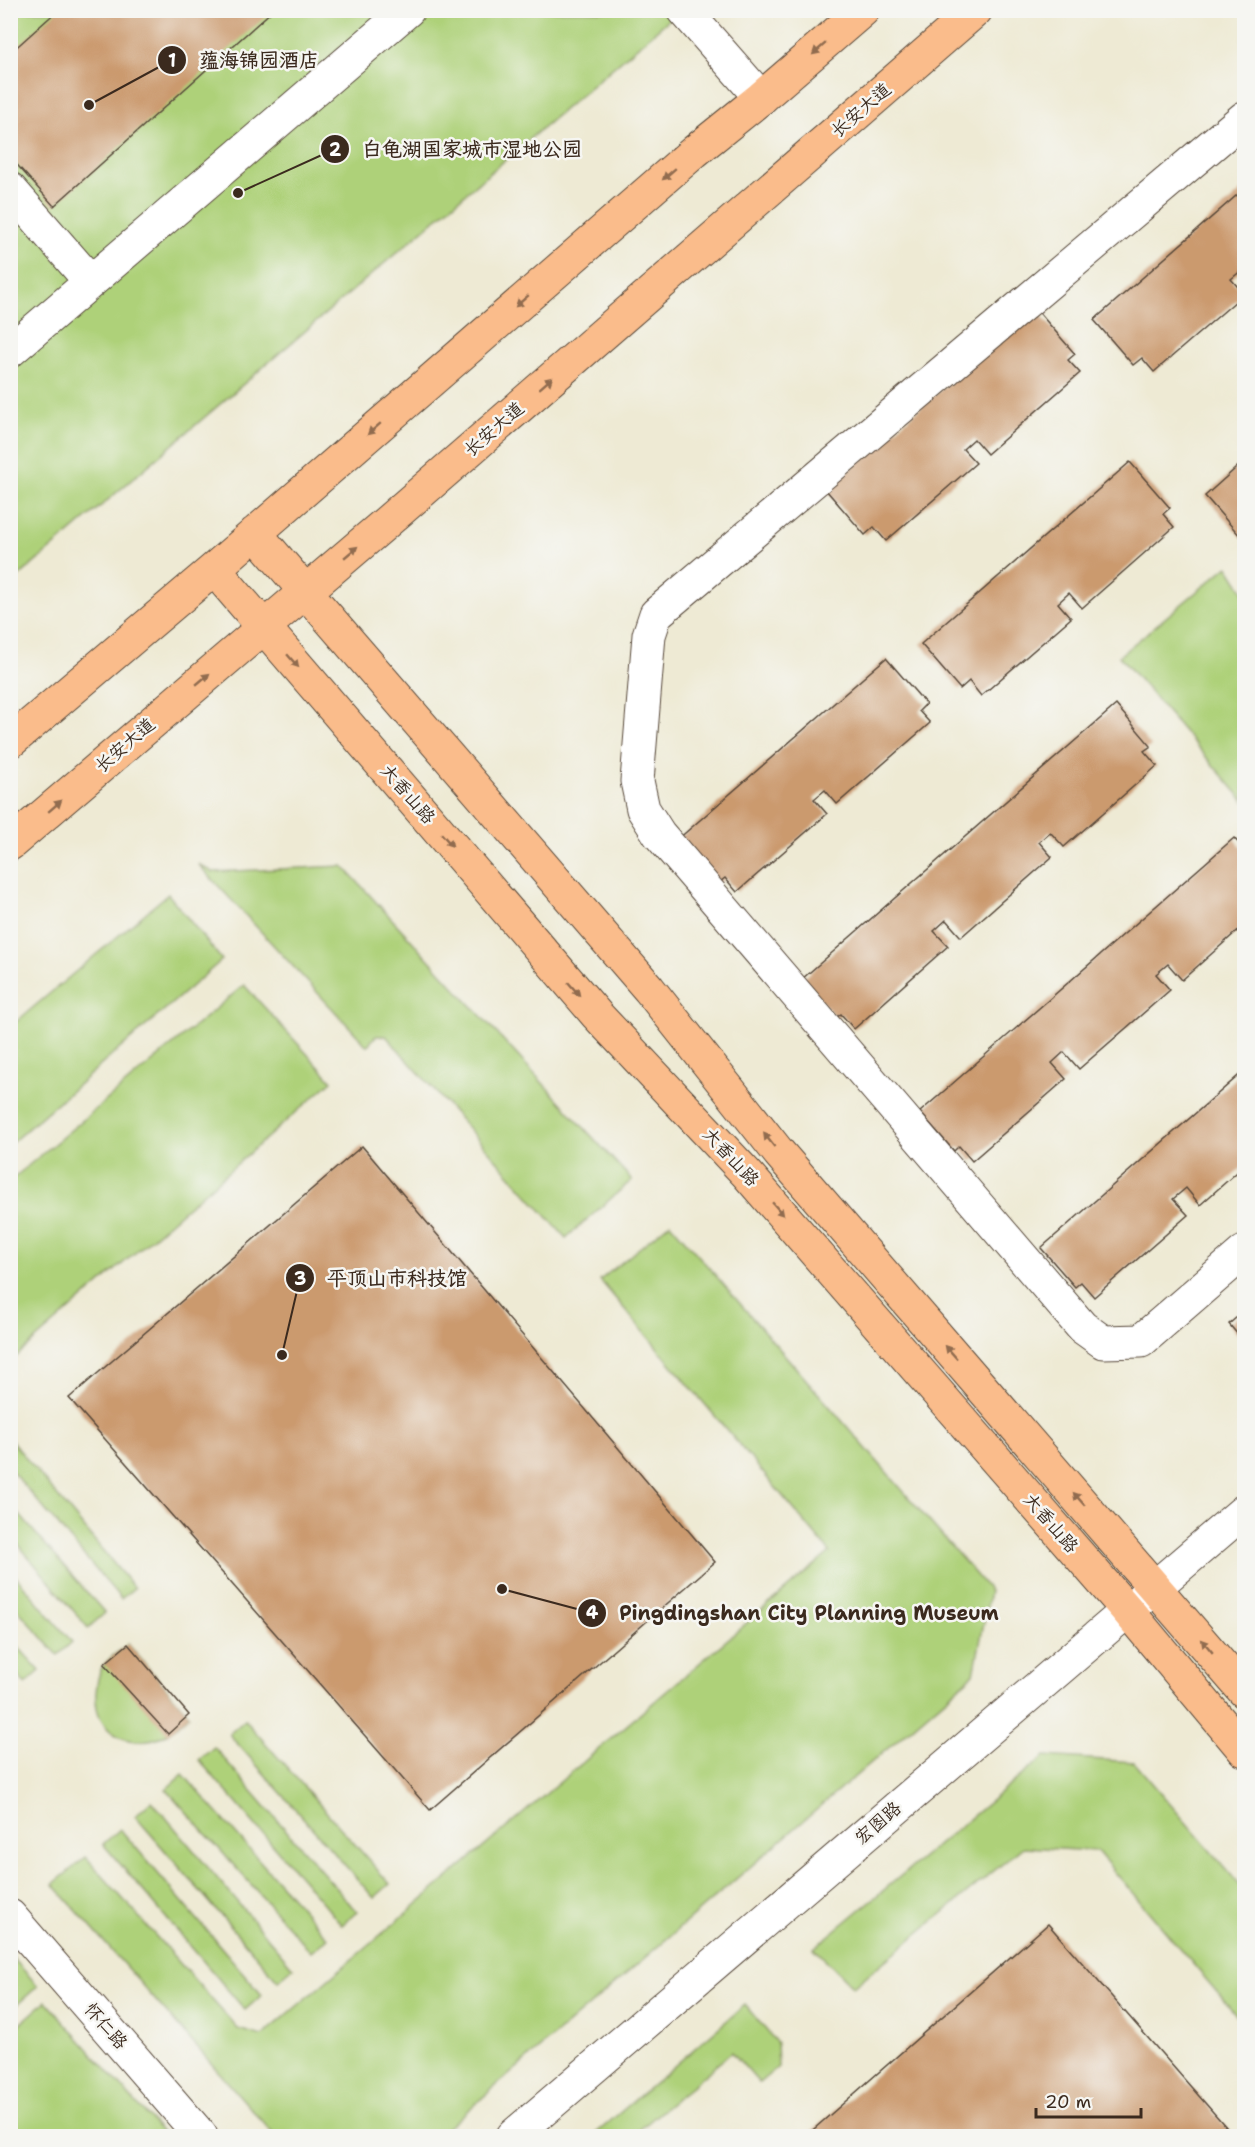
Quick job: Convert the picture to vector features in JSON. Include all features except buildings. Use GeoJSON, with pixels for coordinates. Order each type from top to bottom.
{"type":"FeatureCollection","features":[{"type":"Feature","properties":{"kind":"main road"},"geometry":{"type":"LineString","coordinates":[[10,742],[214,569],[694,152],[863,10]]}},
{"type":"Feature","properties":{"kind":"main road","name":"长安大道"},"geometry":{"type":"LineString","coordinates":[[10,844],[305,592],[976,10]]}},
{"type":"Feature","properties":{"kind":"main road","name":"大香山路"},"geometry":{"type":"LineString","coordinates":[[255,533],[649,989],[779,1153],[1245,1691]]}},
{"type":"Feature","properties":{"kind":"main road","name":"大香山路"},"geometry":{"type":"LineString","coordinates":[[214,569],[597,1014],[747,1174],[1127,1610],[1245,1750]]}},
{"type":"Feature","properties":{"kind":"street"},"geometry":{"type":"LineString","coordinates":[[10,351],[408,10]]}},
{"type":"Feature","properties":{"kind":"street"},"geometry":{"type":"LineString","coordinates":[[684,10],[761,98]]}},
{"type":"Feature","properties":{"kind":"street"},"geometry":{"type":"LineString","coordinates":[[1245,118],[656,614],[649,635],[637,782],[643,808],[659,834],[1082,1327],[1103,1342],[1141,1341],[1245,1252]]}},
{"type":"Feature","properties":{"kind":"street"},"geometry":{"type":"LineString","coordinates":[[10,189],[90,281]]}},
{"type":"Feature","properties":{"kind":"street","name":"宏图路"},"geometry":{"type":"LineString","coordinates":[[513,2136],[1245,1511]]}},
{"type":"Feature","properties":{"kind":"street","name":"怀仁路"},"geometry":{"type":"LineString","coordinates":[[10,1916],[201,2136]]}},
{"type":"Feature","properties":{"kind":"green space"},"geometry":{"type":"Polygon","coordinates":[[[11,11],[679,11],[11,583],[11,11]]]}},
{"type":"Feature","properties":{"kind":"green space"},"geometry":{"type":"Polygon","coordinates":[[[1228,566],[1244,592],[1244,801],[1119,656],[1228,566]]]}},
{"type":"Feature","properties":{"kind":"green space"},"geometry":{"type":"Polygon","coordinates":[[[198,864],[213,872],[343,866],[632,1180],[566,1238],[386,1036],[376,1036],[367,1046],[198,864]]]}},
{"type":"Feature","properties":{"kind":"green space"},"geometry":{"type":"Polygon","coordinates":[[[168,894],[222,960],[11,1143],[11,1026],[168,894]]]}},
{"type":"Feature","properties":{"kind":"green space"},"geometry":{"type":"Polygon","coordinates":[[[244,985],[332,1081],[11,1361],[11,1180],[244,985]]]}},
{"type":"Feature","properties":{"kind":"green space"},"geometry":{"type":"Polygon","coordinates":[[[670,1223],[990,1591],[974,1674],[438,2136],[275,2136],[53,1884],[86,1857],[238,2029],[262,2036],[830,1552],[600,1280],[670,1223]]]}},
{"type":"Feature","properties":{"kind":"green space"},"geometry":{"type":"Polygon","coordinates":[[[11,1440],[134,1588],[121,1599],[11,1470],[11,1440]]]}},
{"type":"Feature","properties":{"kind":"green space"},"geometry":{"type":"Polygon","coordinates":[[[10,1504],[105,1613],[88,1628],[11,1536],[10,1504]]]}},
{"type":"Feature","properties":{"kind":"green space"},"geometry":{"type":"Polygon","coordinates":[[[11,1571],[72,1642],[58,1655],[11,1602],[11,1571]]]}},
{"type":"Feature","properties":{"kind":"green space"},"geometry":{"type":"Polygon","coordinates":[[[10,1638],[40,1671],[25,1684],[11,1667],[10,1638]]]}},
{"type":"Feature","properties":{"kind":"green space"},"geometry":{"type":"Polygon","coordinates":[[[128,1644],[189,1715],[174,1729],[150,1740],[137,1741],[116,1735],[107,1728],[97,1707],[96,1693],[100,1672],[108,1660],[128,1644]]]}},
{"type":"Feature","properties":{"kind":"green space"},"geometry":{"type":"Polygon","coordinates":[[[245,1720],[390,1884],[374,1898],[229,1734],[245,1720]]]}},
{"type":"Feature","properties":{"kind":"green space"},"geometry":{"type":"Polygon","coordinates":[[[214,1747],[357,1912],[342,1925],[199,1760],[214,1747]]]}},
{"type":"Feature","properties":{"kind":"green space"},"geometry":{"type":"Polygon","coordinates":[[[1045,1756],[1134,1762],[1244,1890],[1244,2024],[1097,1851],[1023,1847],[853,1987],[814,1948],[1045,1756]]]}},
{"type":"Feature","properties":{"kind":"green space"},"geometry":{"type":"Polygon","coordinates":[[[183,1774],[328,1938],[311,1952],[166,1789],[183,1774]]]}},
{"type":"Feature","properties":{"kind":"green space"},"geometry":{"type":"Polygon","coordinates":[[[152,1801],[293,1968],[278,1981],[135,1816],[152,1801]]]}},
{"type":"Feature","properties":{"kind":"green space"},"geometry":{"type":"Polygon","coordinates":[[[120,1829],[262,1995],[245,2010],[103,1844],[120,1829]]]}},
{"type":"Feature","properties":{"kind":"green space"},"geometry":{"type":"Polygon","coordinates":[[[10,1955],[38,1986],[11,2010],[10,2010],[10,1955]]]}},
{"type":"Feature","properties":{"kind":"green space"},"geometry":{"type":"Polygon","coordinates":[[[46,2001],[165,2136],[11,2136],[11,2032],[46,2001]]]}},
{"type":"Feature","properties":{"kind":"green space"},"geometry":{"type":"Polygon","coordinates":[[[745,2005],[777,2043],[778,2067],[759,2083],[732,2052],[632,2136],[593,2136],[745,2005]]]}},
{"type":"Feature","properties":{"kind":"place","name":"蕴海锦园酒店"},"geometry":{"type":"Point","coordinates":[89,105]}},
{"type":"Feature","properties":{"kind":"place","name":"白龟湖国家城市湿地公园"},"geometry":{"type":"Point","coordinates":[238,193]}},
{"type":"Feature","properties":{"kind":"place","name":"平顶山市科技馆"},"geometry":{"type":"Point","coordinates":[282,1355]}},
{"type":"Feature","properties":{"kind":"place","name":"Pingdingshan City Planning Museum"},"geometry":{"type":"Point","coordinates":[502,1589]}}]}
